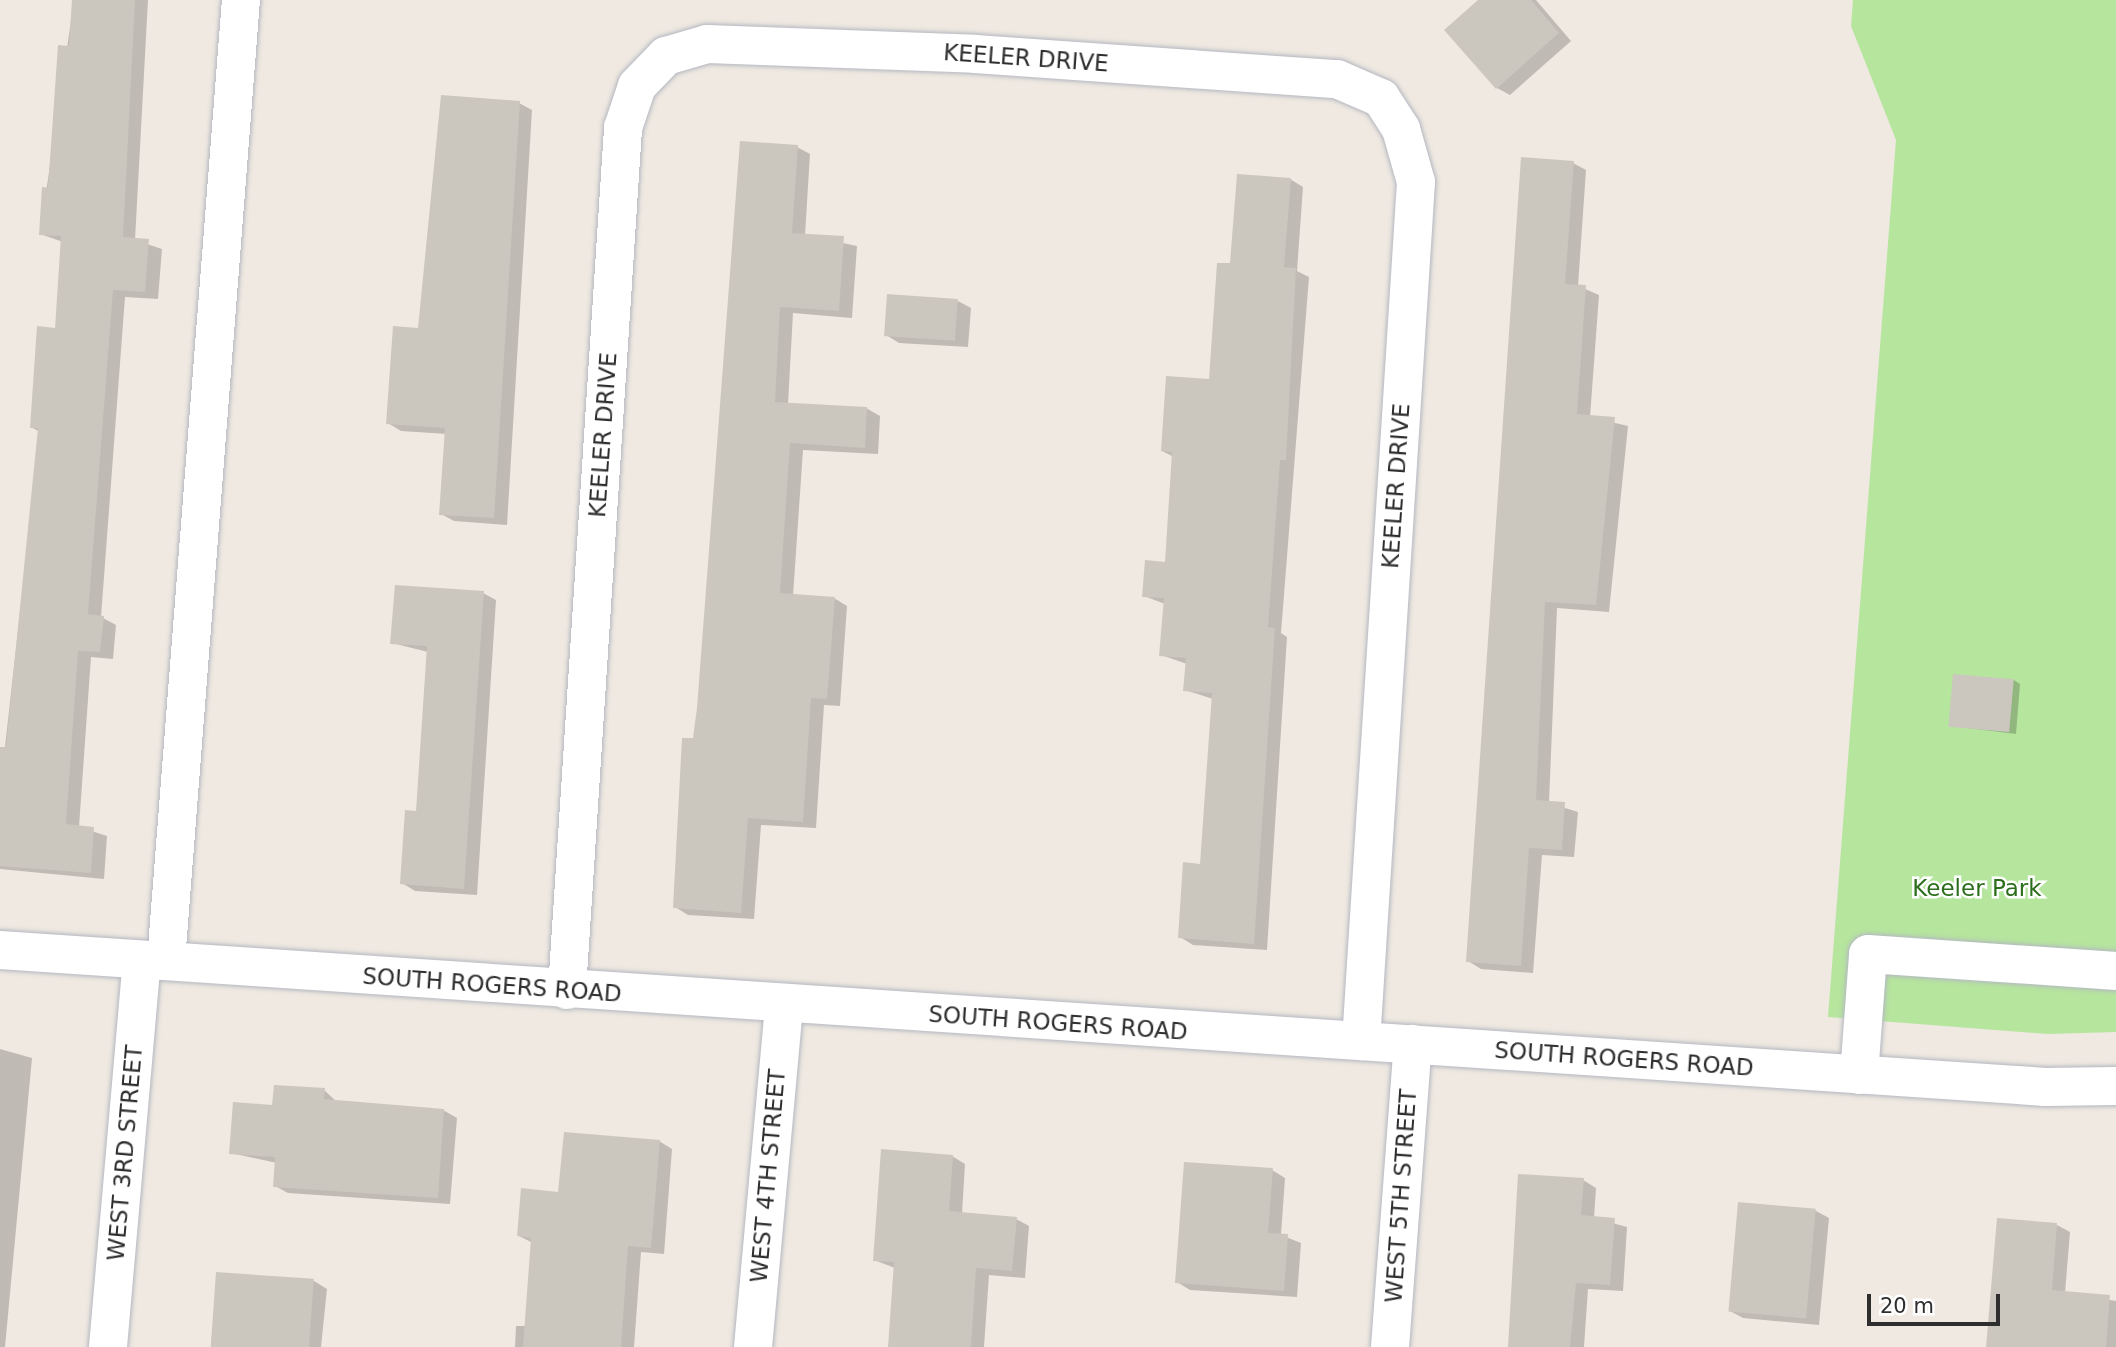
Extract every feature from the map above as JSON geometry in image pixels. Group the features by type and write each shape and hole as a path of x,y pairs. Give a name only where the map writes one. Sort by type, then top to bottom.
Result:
{"street":[{"name":"WEST 3RD STREET","path":"108,1347 154,960 241,0"},
{"name":"KEELER DRIVE","path":"567,990 623,128 637,86 666,57 707,44 975,54 1337,79 1381,98 1401,129 1416,181 1361,1041"},
{"name":"SOUTH ROGERS ROAD","path":"0,950 784,1006 1413,1044 1859,1075 2116,1086"},
{"path":"1859,1075 1868,954 2116,971"},
{"name":"WEST 4TH STREET","path":"753,1347 784,1006"},
{"name":"WEST 5TH STREET","path":"1390,1347 1413,1044"}],"green space":[{"name":"Keeler Park","path":"1853,0 2116,0 2116,1032 2048,1034 1828,1017 1896,140 1851,26"}],"building":[{"path":"72,0 135,0 123,237 149,239 145,292 113,290 88,614 104,616 100,652 78,651 66,824 94,827 91,873 0,866 0,747 6,747 38,428 30,428 37,326 55,328 61,236 39,235 42,187 48,188 58,45 69,46"},
{"path":"1478,0 1531,0 1559,33 1496,89 1444,30"},
{"path":"441,95 520,101 494,518 439,515 445,428 386,424 393,326 418,328"},
{"path":"740,141 798,145 792,233 844,236 839,311 780,307 775,402 867,407 865,448 790,443 780,593 835,597 827,699 811,698 803,822 748,818 741,913 673,908 682,738 693,738 697,708"},
{"path":"1521,157 1574,161 1565,284 1586,285 1577,414 1615,417 1596,605 1545,602 1536,800 1565,802 1562,850 1529,848 1521,966 1466,962"},
{"path":"1237,174 1291,178 1284,267 1296,268 1286,460 1280,460 1268,627 1275,628 1254,944 1178,938 1183,862 1200,864 1212,693 1183,691 1186,658 1159,656 1164,598 1142,597 1145,560 1165,562 1172,452 1161,451 1166,376 1209,379 1217,263 1230,263"},
{"path":"887,294 958,299 955,341 884,336"},
{"path":"395,585 484,591 464,889 400,884 405,810 416,811 427,646 390,644"},
{"path":"1953,674 2014,679 2009,732 1948,727"},
{"path":"274,1085 325,1088 324,1099 444,1109 438,1198 273,1187 275,1157 229,1154 233,1102 272,1105"},
{"path":"564,1132 660,1140 651,1248 628,1246 621,1347 523,1347 531,1238 517,1236 521,1188 558,1192"},
{"path":"881,1149 953,1155 949,1211 1017,1217 1012,1271 976,1268 971,1347 888,1347 894,1262 873,1261"},
{"path":"1184,1162 1273,1168 1268,1233 1288,1234 1284,1291 1175,1283"},
{"path":"1518,1174 1584,1178 1581,1215 1615,1218 1610,1285 1576,1283 1570,1347 1508,1347"},
{"path":"1738,1202 1816,1209 1806,1318 1728,1312"},
{"path":"1997,1218 2057,1223 2052,1290 2110,1295 2106,1347 1986,1347"},
{"path":"216,1272 314,1279 309,1347 211,1347"}]}
